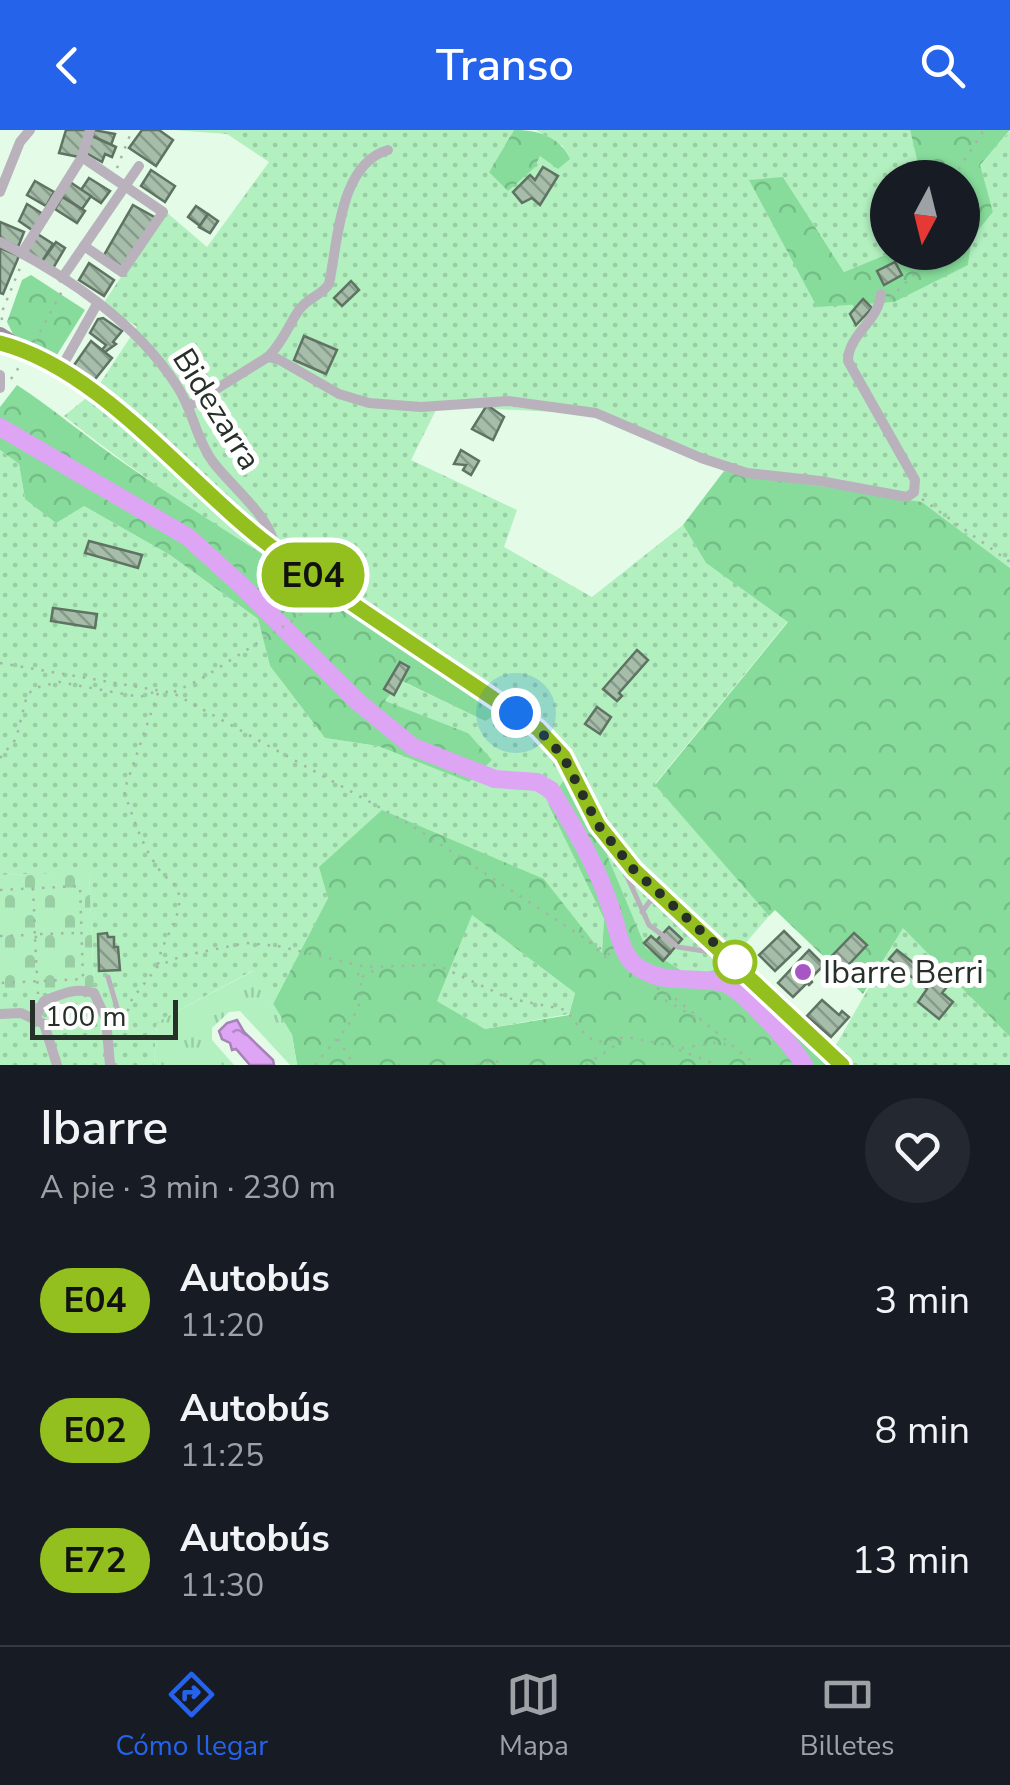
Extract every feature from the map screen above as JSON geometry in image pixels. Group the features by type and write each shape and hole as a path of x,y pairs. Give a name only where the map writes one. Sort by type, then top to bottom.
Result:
{"street":[{"path":"0,192 20,142 30,130"},
{"path":"22,253 82,157 90,130"},
{"path":"189,406 268,356 279,346 302,305 323,293 329,284 342,212 360,170 370,158 388,150"},
{"path":"82,157 163,212 122,272 84,246"},
{"path":"64,280 138,166"},
{"name":"Bidezarra","path":"0,242 64,280 141,338 189,406 200,440 213,462 266,524 274,538 274,548"},
{"path":"268,356 339,394 369,403 421,407 508,401 596,413 701,458 748,473 907,496 914,492 915,480 848,360 852,344 880,309 881,294"},
{"path":"60,370 97,304"},
{"path":"0,334 99,397 274,548 538,729 563,756 598,825 614,846 666,901 842,1065"},
{"path":"0,343 30,350"},
{"path":"0,375 0,388"},
{"path":"36,1018 40,1005 70,991 94,993 106,1019 110,1065"},
{"path":"0,1014 10,1012 44,1024 58,1065"}],"lane":[{"path":"614,846 648,925 678,947 729,957"},
{"path":"642,912 650,901 666,901"},
{"path":"694,952 710,940"},
{"path":"106,1019 114,1018 118,1011 108,977"}],"path":[{"path":"113,178 132,130"},
{"path":"965,160 984,130"},
{"path":"2,311 22,264 22,253"},
{"path":"880,309 919,270"},
{"path":"30,350 64,280"},
{"path":"914,492 1010,562"},
{"path":"173,693 306,611 323,582"},
{"path":"0,663 173,693 406,822 616,958"},
{"path":"0,758 16,739 27,695 34,688 58,682 140,697 159,690"},
{"path":"158,966 159,952 178,911 179,894 175,883 163,875 154,861 124,791 159,690"},
{"path":"0,890 80,886 83,979 0,982"},
{"path":"33,888 40,1005"},
{"path":"0,936 79,933"},
{"path":"581,934 611,962"},
{"path":"124,1021 132,999 158,966 182,956 246,943 383,968 438,965 508,998 566,1010 586,1036 598,1042 627,1038 673,1047 716,1065"},
{"path":"315,1065 358,1011 362,993 355,964"},
{"path":"361,978 383,968"},
{"path":"657,988 756,1065"},
{"path":"656,995 702,1021"},
{"path":"338,1038 354,1065"},
{"path":"586,1065 627,1038"},
{"path":"673,1047 730,1045"},
{"path":"476,1065 495,1060"},
{"path":"488,1065 495,1060"},
{"path":"495,1060 502,1065"},
{"path":"398,1065 404,1065"}],"green space":[{"path":"174,130 514,130 489,172 564,147 536,130 910,130 917,160 870,160 870,261 844,272 783,177 817,307 950,270 980,270 980,228 993,212 980,164 1010,131 1010,568 922,502 724,471 593,414 438,406 411,460 517,510 504,547 592,597 683,525 706,563 788,621 655,784 769,916 725,967 690,976 646,948 571,770 548,804 604,919 602,955 544,879 328,898 273,1004 252,971 157,1022 154,1065 0,1065 0,990 94,986 89,873 0,875 0,450 19,464 25,499 84,506 170,555 258,619 270,666 325,738 378,746 469,781 468,733 385,702 401,681 485,721 492,694 219,528 64,416 95,391 137,327 103,304 165,211 207,247 269,162 227,134"},
{"path":"514,130 547,136 570,159 558,169 540,156 534,168 508,191 489,172"},
{"path":"910,130 1010,130 980,165 980,160 917,160"},
{"path":"980,165 993,212 980,228"},
{"path":"783,177 844,272 870,261 870,270 958,270 894,302 817,307 749,180"},
{"path":"31,275 85,310 55,358 13,334 7,322 22,280"},
{"path":"17,385 218,526 492,694 495,715 485,721 402,681 385,701 468,733 492,760 469,782 378,746 325,738 270,666 258,619 170,555 84,506 56,523 25,499 19,464 0,450 0,407"},
{"path":"724,471 922,502 1010,568 1010,1037 903,928 863,994 775,910 769,916 655,785 788,622 706,563 683,525"},
{"path":"571,769 646,948 690,976 725,967 855,1065 297,1065 292,1035 273,1004 328,898 319,867 382,810 544,879 602,953 604,919 548,804","holes":["472,915 575,993 569,1015 485,1029 437,1001"]},
{"path":"89,872 94,987 0,990 0,875"},
{"path":"471,914 575,993 569,1014 485,1029 437,1001"},
{"path":"903,927 1010,1037 1010,1065 855,1065 835,1047"},
{"path":"253,971 292,1035 297,1065 290,1065 240,1011 229,1012 212,1028 212,1040 234,1065 154,1065 157,1022"}],"water":[{"path":"237,1020 274,1065 250,1065 222,1039 219,1031"}],"building":[{"path":"66,130 87,130 79,157 59,153"},
{"path":"94,130 115,134 111,145 92,136"},
{"path":"142,130 159,130 173,140 156,166 129,148"},
{"path":"92,136 116,147 112,157 105,154 102,162 86,153"},
{"path":"543,167 558,176 540,205 532,198 522,203 513,192 530,175 535,180"},
{"path":"151,170 175,186 165,202 141,186"},
{"path":"89,178 110,191 101,203 81,190"},
{"path":"35,181 54,192 46,206 27,195"},
{"path":"70,182 91,196 82,209 62,196"},
{"path":"62,197 85,211 77,223 55,209"},
{"path":"27,204 43,214 32,230 19,221"},
{"path":"133,205 156,218 123,268 104,255"},
{"path":"196,206 208,214 200,226 188,217"},
{"path":"208,214 218,221 210,233 199,227"},
{"path":"0,222 24,232 18,247 0,239"},
{"path":"36,233 53,244 41,263 24,252"},
{"path":"56,242 65,248 52,270 41,263"},
{"path":"0,248 19,256 3,294 0,293"},
{"path":"89,263 114,280 104,296 79,280"},
{"path":"899,270 902,275 884,285 877,271"},
{"path":"351,281 359,290 342,306 334,298"},
{"path":"863,299 872,308 856,325 850,314"},
{"path":"103,318 122,331 113,342 116,344 105,352 102,350 106,345 90,333 98,319"},
{"path":"304,336 337,350 326,374 294,360"},
{"path":"91,341 112,358 92,383 72,368"},
{"path":"487,405 504,417 493,440 472,429"},
{"path":"461,450 479,461 471,475 463,470 466,465 454,464"},
{"path":"89,541 142,555 138,568 85,553"},
{"path":"53,608 97,614 95,628 51,621"},
{"path":"637,650 648,660 619,693 622,696 617,701 603,689"},
{"path":"400,662 409,667 394,695 384,689"},
{"path":"597,707 611,717 600,734 585,724"},
{"path":"669,927 682,939 670,953 656,941"},
{"path":"784,931 800,947 775,971 759,955"},
{"path":"854,933 867,945 838,976 825,963"},
{"path":"98,934 114,937 114,947 118,947 120,970 99,971"},
{"path":"651,936 670,953 663,961 644,943"},
{"name":"Ibarre Berri","path":"809,950 824,965 810,979 812,982 793,997 778,983"},
{"path":"897,950 935,980 939,975 950,983 942,993 953,1002 939,1019 918,1002 927,989 889,959"},
{"path":"822,1000 839,1015 842,1011 849,1017 831,1037 807,1016"}],"waterway":[{"path":"0,427 188,537 357,701 413,747 495,779 537,782 551,790 596,870 630,960 655,976 712,981 732,987 767,1019 804,1065"}],"bus line":[{"name":"E04","path":"0,343 29,352 80,383 274,548 552,741 598,825 634,870 758,982 842,1065"}],"place":[{"name":"Ibarre Berri","path":"803,972"}],"route":[{"path":"516,713 552,741 598,825 634,870 735,962"}]}
